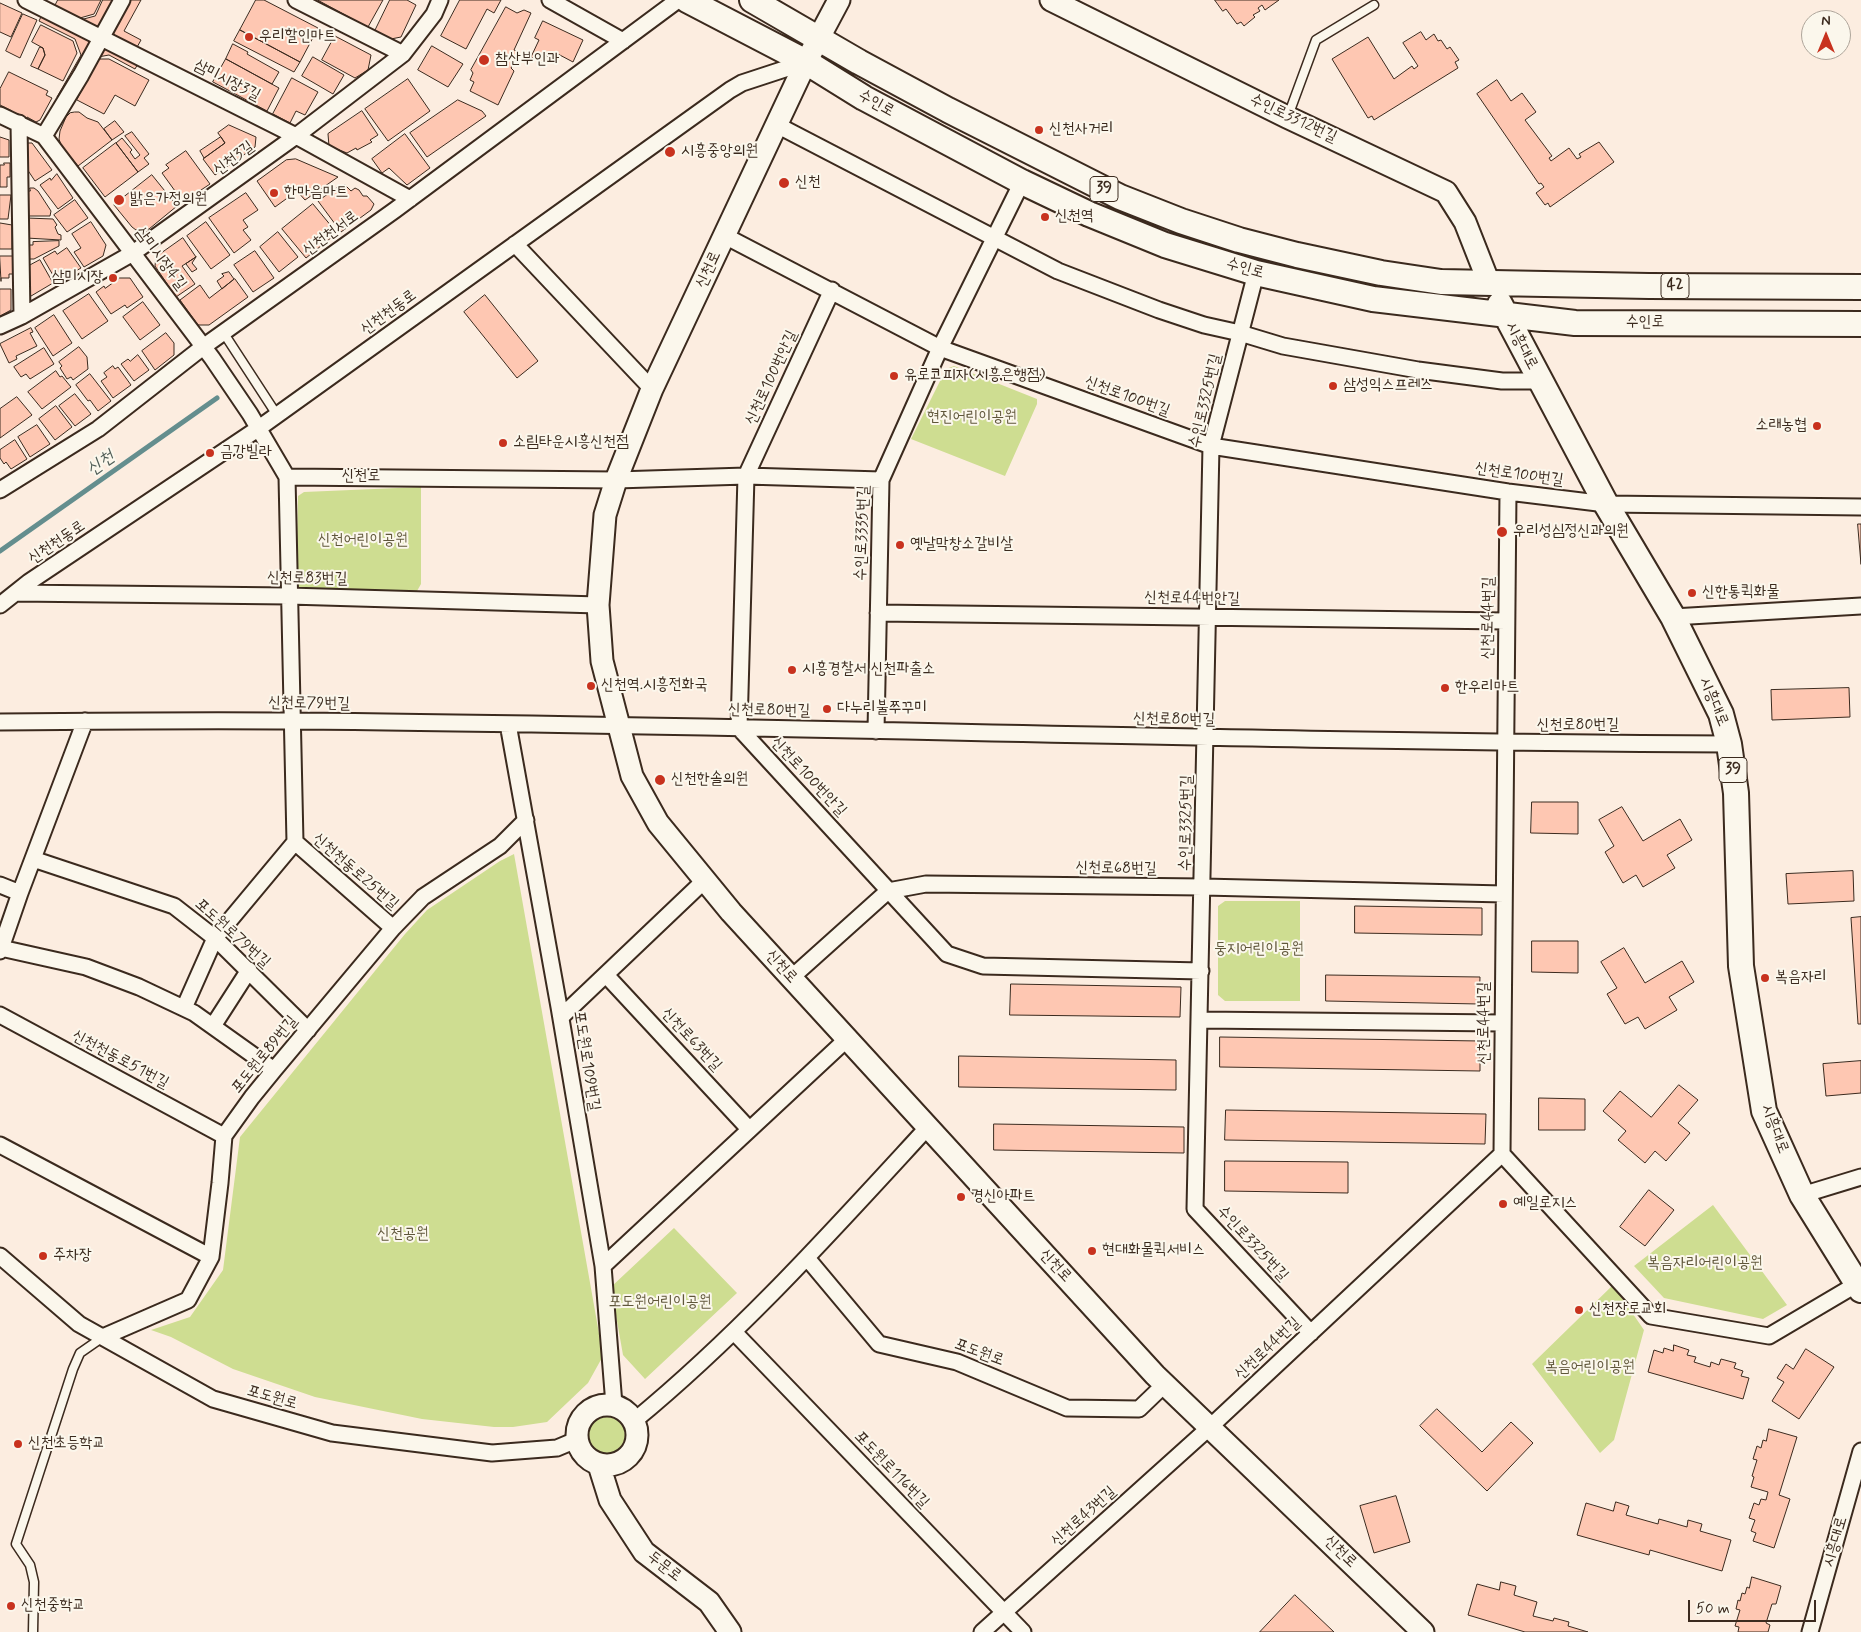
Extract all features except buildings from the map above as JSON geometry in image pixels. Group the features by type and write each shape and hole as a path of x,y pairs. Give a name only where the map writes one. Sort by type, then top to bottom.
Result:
{"main road":[{"name":"수인로","path":"687,0 806,62 864,98 1022,182 1089,214 1165,245 1256,273 1316,288 1373,299 1575,323 1861,324"},
{"name":"수인로","path":"752,0 859,62 948,110 1120,197 1181,221 1240,240 1297,255 1381,273 1441,282 1648,286 1861,287"},
{"name":"시흥대로","path":"1489,283 1606,504 1673,617 1721,714 1729,744 1736,793 1741,966 1764,1111 1793,1178 1859,1287"}],"street":[{"name":"삼미시장3길","path":"26,0 296,136 410,199"},
{"path":"44,136 66,101 122,0"},
{"path":"296,0 403,54"},
{"name":"신천3길","path":"0,326 22,316 134,253 296,136 403,54 434,14 440,0"},
{"path":"550,0 623,41"},
{"name":"신천천서로","path":"0,490 98,428 208,353 223,332 410,199 678,0"},
{"name":"신천로","path":"839,0 806,62 652,389 616,480 605,515 598,605 602,661 632,776 658,823 705,880 928,1128 1165,1384 1423,1632"},
{"name":"수인로3312번길","path":"1050,0 1287,118 1446,192 1465,222 1489,283"},
{"name":"신천천동로","path":"0,605 259,428 730,90 742,83 806,62"},
{"name":"삼미시장4길","path":"0,115 44,136 134,253 208,353 250,414"},
{"path":"19,123 22,316"},
{"path":"777,125 1058,271 1159,310 1204,325 1240,333 1283,346 1418,370 1502,381 1540,382"},
{"name":"수인로3335번길","path":"876,731 881,480 940,348 1022,182"},
{"name":"신천로100번길","path":"725,236 832,290 940,348 1211,446 1508,492 1606,504 1861,507"},
{"path":"516,244 652,389"},
{"name":"수인로3325번길","path":"1256,273 1211,446 1195,1209 1311,1333"},
{"name":"신천로100번안길","path":"832,290 746,476 739,728 947,954 983,966 1201,971"},
{"name":"신천천동로25번길","path":"250,414 287,477 295,842 393,928"},
{"path":"616,480 746,476 881,480"},
{"name":"신천로","path":"287,477 616,480"},
{"name":"신천로44번길","path":"1210,1427 1502,1154 1508,492"},
{"name":"신천로83번길","path":"15,593 289,596 598,605"},
{"path":"1673,617 1861,606"},
{"name":"신천로44번안길","path":"878,613 1506,621"},
{"name":"신천로79번길","path":"0,722 292,721 618,726"},
{"path":"85,722 20,893 1,950 86,967 139,987 194,1013 274,1070"},
{"name":"포도원로109번길","path":"508,724 603,1266 614,1405"},
{"name":"신천로80번길","path":"618,726 1505,743 1729,744"},
{"name":"포도원로89번길","path":"224,1136 274,1070 393,928 423,896 500,846 526,820"},
{"path":"184,1008 215,938 295,842"},
{"name":"포도원로79번길","path":"33,859 174,906 215,938 308,1030"},
{"path":"561,1018 705,880"},
{"name":"신천로68번길","path":"888,891 926,884 1203,887 1504,894"},
{"path":"0,885 20,893"},
{"path":"792,978 888,891"},
{"path":"212,1026 249,970"},
{"name":"신천로63번길","path":"606,975 750,1129"},
{"name":"신천천동로51번길","path":"0,1015 224,1136"},
{"path":"1200,1020 1503,1023"},
{"path":"603,1266 847,1039"},
{"path":"634,1421 674,1389 734,1332 807,1258 928,1128"},
{"path":"103,1337 188,1300 211,1257 224,1136"},
{"path":"0,1145 211,1257"},
{"name":"시흥대로","path":"1502,1154 1651,1316 1769,1336 1859,1287"},
{"path":"1802,1194 1861,1177"},
{"name":"포도원로","path":"0,1256 79,1324 213,1398 332,1433 492,1454 557,1448 576,1440"},
{"name":"포도원로","path":"807,1258 879,1344 957,1362 1067,1408 1139,1409 1165,1384"},
{"name":"포도원로116번길","path":"734,1332 1023,1632"},
{"path":"605,1404 622,1408 634,1421 637,1429 637,1438 631,1454 617,1464 608,1465 591,1461 584,1456 576,1440 576,1432 582,1416 597,1406 605,1404"},
{"name":"신천로43번길","path":"982,1632 1210,1427"},
{"name":"시흥대로","path":"1810,1632 1861,1451"},
{"name":"두문로","path":"600,1464 610,1500 644,1552 709,1602 730,1632"}],"lane":[{"path":"1287,118 1316,40 1374,5"},
{"path":"223,332 277,415"},
{"path":"33,1632 34,1582 30,1565 16,1544 73,1369 80,1354 103,1337"}],"green space":[{"name":"현진어린이공원","path":"954,366 1037,399 1037,404 1005,476 911,439 946,369"},
{"name":"신천어린이공원","path":"421,487 421,584 417,591 302,592 296,585 298,496 304,492"},
{"name":"신천공원","path":"514,854 603,1356 588,1383 547,1422 513,1427 494,1427 422,1419 315,1397 233,1369 171,1337 151,1330 190,1317 223,1270 240,1137 405,934 427,910 500,861"},
{"name":"둥지어린이공원","path":"1225,901 1300,901 1300,1001 1225,1001 1218,995 1218,906"},
{"name":"복음자리어린이공원","path":"1713,1205 1787,1305 1763,1319 1664,1298 1634,1266"},
{"name":"포도원어린이공원","path":"674,1228 737,1293 645,1379 623,1355 611,1287"},
{"name":"복음어린이공원","path":"1613,1285 1644,1330 1614,1440 1600,1453 1532,1364"},
{"path":"607,1417 620,1422 625,1435 620,1448 607,1453 594,1448 589,1435 594,1422"}],"waterway":[{"name":"신천","path":"0,551 217,398"}],"place":[{"name":"우리할인마트","path":"249,37"},
{"name":"참산부인과","path":"484,60"},
{"name":"신천사거리","path":"1039,130"},
{"name":"시흥중앙의원","path":"670,152"},
{"name":"신천","path":"784,183"},
{"name":"한마음마트","path":"274,193"},
{"name":"밝은가정의원","path":"119,200"},
{"name":"신천역","path":"1045,217"},
{"name":"삼미시장","path":"113,278"},
{"name":"유로코피자(시흥은행점)","path":"894,376"},
{"name":"삼성익스프레스","path":"1333,386"},
{"name":"소래농협","path":"1817,426"},
{"name":"소림타운시흥신천점","path":"503,443"},
{"name":"금강빌라","path":"210,453"},
{"name":"우리성심정신과의원","path":"1502,532"},
{"name":"옛날막창소갈비살","path":"900,545"},
{"name":"신한통퀵화물","path":"1692,593"},
{"name":"시흥경찰서 신천파출소","path":"792,670"},
{"name":"신천역.시흥전화국","path":"591,686"},
{"name":"한우리마트","path":"1445,688"},
{"name":"다누리불쭈꾸미","path":"827,709"},
{"name":"신천한솔의원","path":"660,780"},
{"name":"복음자리","path":"1765,978"},
{"name":"경신아파트","path":"961,1197"},
{"name":"예일로지스","path":"1503,1204"},
{"name":"현대화물퀵서비스","path":"1092,1251"},
{"name":"주차장","path":"43,1256"},
{"name":"신천장로교회","path":"1579,1310"},
{"name":"신천초등학교","path":"18,1444"},
{"name":"신천중학교","path":"11,1606"}]}
